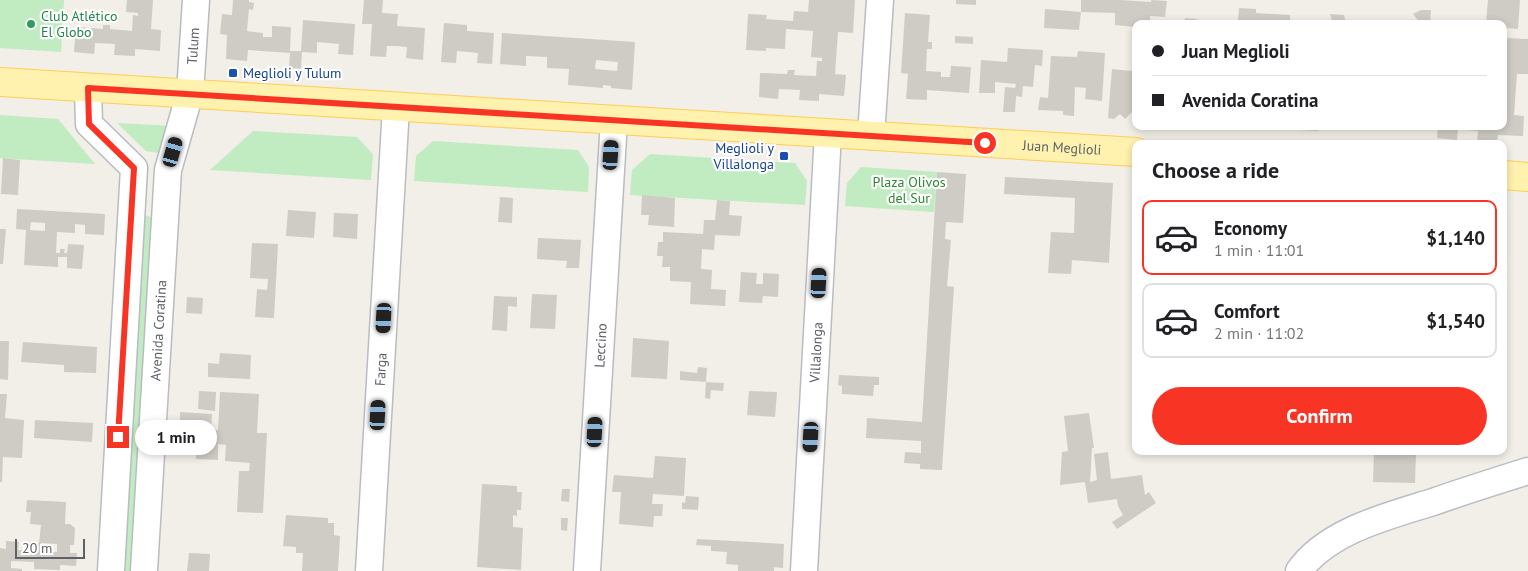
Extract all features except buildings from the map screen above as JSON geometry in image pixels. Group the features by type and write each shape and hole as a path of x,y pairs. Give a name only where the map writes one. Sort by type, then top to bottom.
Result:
{"main road":[{"name":"Juan Meglioli","path":"0,82 1132,152"},
{"path":"1507,175 1528,177"}],"street":[{"name":"Tulum","path":"190,94 196,0"},
{"path":"871,136 880,0"},
{"path":"88,88 89,124 134,168 168,170"},
{"name":"Avenida Coratina","path":"144,571 168,170 190,94"},
{"name":"Farga","path":"368,571 396,107"},
{"name":"Leccino","path":"587,571 614,120"},
{"name":"Villalonga","path":"804,571 828,133"},
{"path":"111,571 134,168"},
{"path":"1299,571 1304,563 1327,543 1375,520 1528,471"}],"green space":[{"name":"Club Atlético El Globo","path":"0,0 64,0 61,52 0,48"},
{"path":"0,115 58,119 95,164 0,158"},
{"path":"117,123 174,126 159,153 146,151"},
{"path":"253,131 357,137 373,154 371,180 210,170"},
{"path":"433,141 578,150 589,167 588,192 414,181 416,156"},
{"path":"650,154 795,163 807,181 805,205 630,195 632,170"},
{"name":"Plaza Olivos del Sur","path":"861,167 937,172 934,212 845,206 847,183"},
{"path":"143,216 153,218 133,571 121,571"}],"place":[{"name":"Club Atlético El Globo","path":"31,24"},
{"name":"Meglioli y Tulum","path":"233,73"},
{"name":"Meglioli y Villalonga","path":"784,156"}],"route":[{"path":"118,437 134,168 89,124 88,88 985,143"}]}
